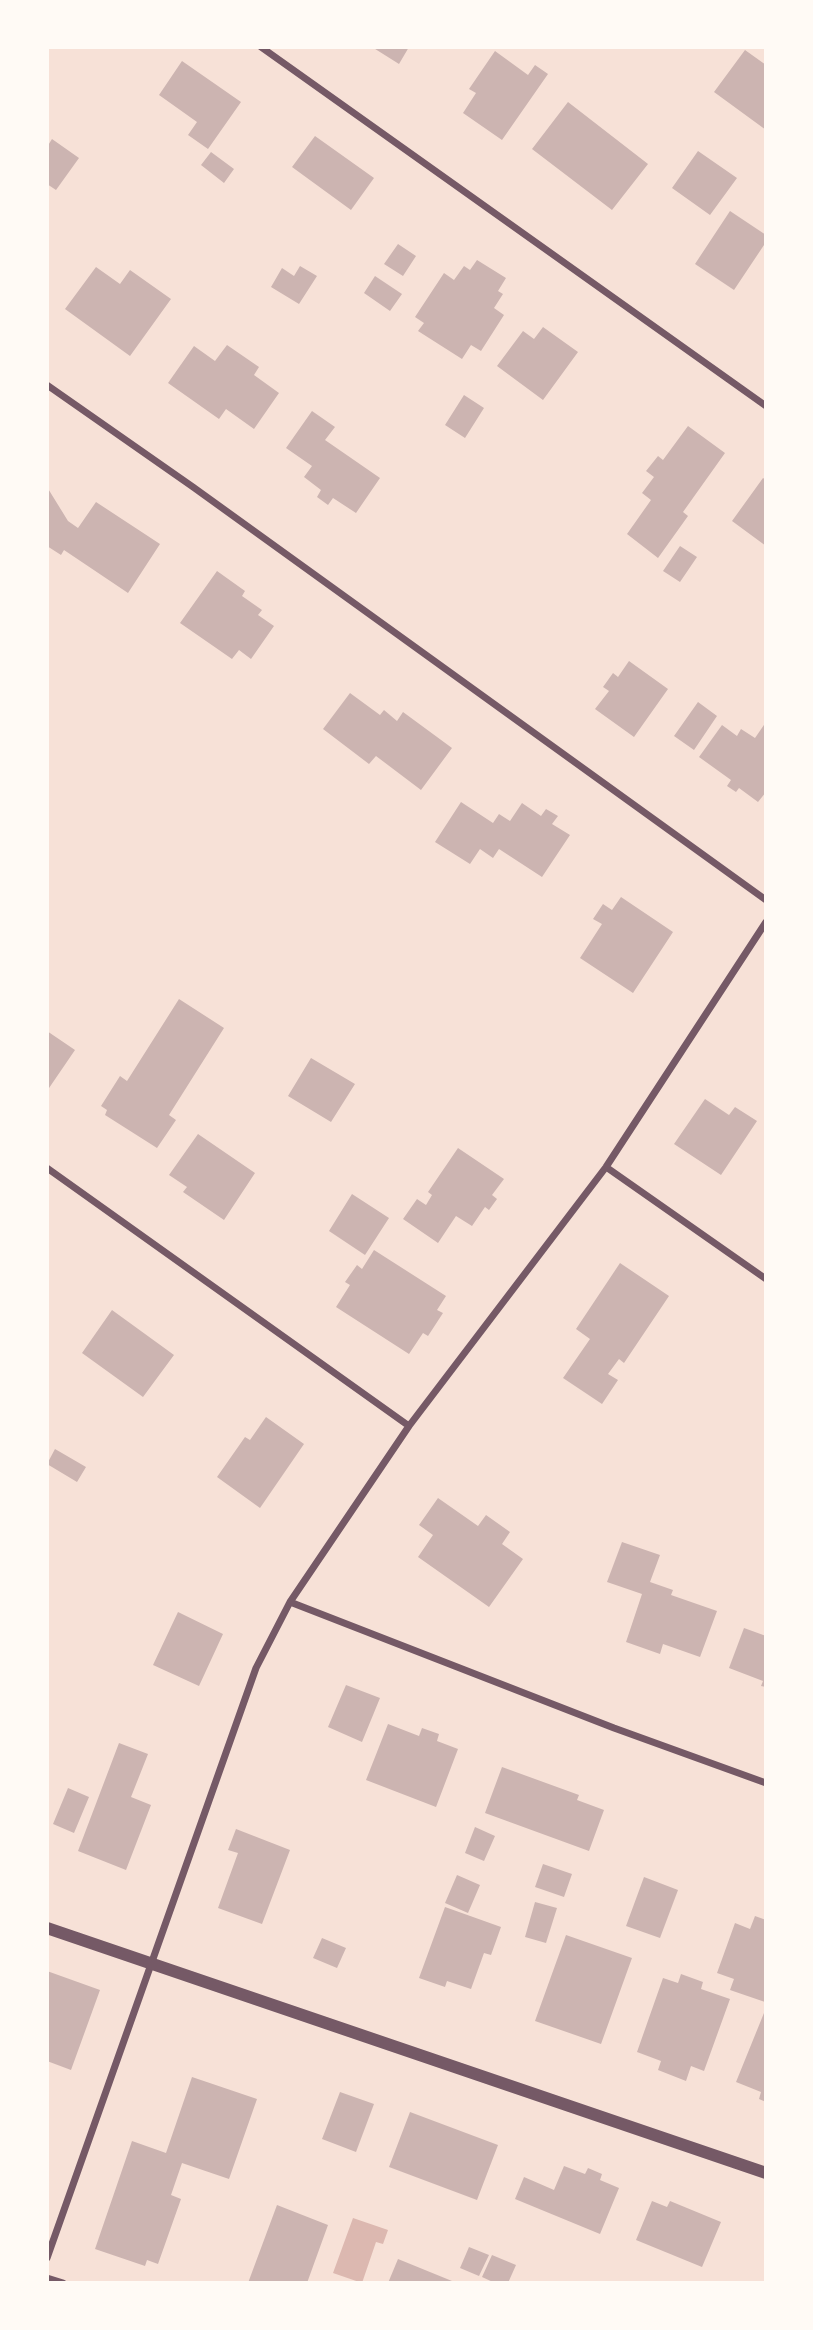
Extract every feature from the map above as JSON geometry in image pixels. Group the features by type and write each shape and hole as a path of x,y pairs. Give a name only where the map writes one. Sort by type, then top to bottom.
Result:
{"street":[{"path":"261,47 766,407"},
{"path":"47,385 766,900"},
{"path":"47,2258 256,1668 290,1602 409,1426 606,1167 766,922"},
{"path":"606,1167 766,1279"},
{"path":"47,1168 409,1426"},
{"path":"290,1602 614,1728 766,1783"},
{"path":"47,1928 766,2173"},
{"path":"47,2278 63,2283"}],"shaded area":[{"path":"353,2218 388,2230 383,2244 376,2242 362,2283 333,2273"}],"building":[{"path":"372,47 409,47 399,64"},
{"path":"745,50 766,65 766,130 714,92"},
{"path":"495,51 528,75 535,65 548,74 502,140 463,113 476,93 469,89"},
{"path":"182,61 241,102 208,149 188,135 197,122 159,95"},
{"path":"568,102 648,164 612,210 532,149"},
{"path":"315,136 374,178 351,210 292,167"},
{"path":"52,139 79,158 56,190 47,184 47,147"},
{"path":"698,151 737,178 710,215 672,188"},
{"path":"211,152 234,169 224,183 201,165"},
{"path":"730,211 766,235 766,242 734,290 695,264"},
{"path":"398,244 416,256 403,276 384,264"},
{"path":"477,260 506,278 498,291 503,294 494,308 504,315 481,351 471,345 462,359 418,331 424,323 415,317 444,273 454,280 464,266 470,270"},
{"path":"300,266 317,276 299,304 271,287 282,268 294,276"},
{"path":"96,267 120,284 130,270 171,299 130,356 65,309"},
{"path":"375,276 402,294 390,311 364,293"},
{"path":"543,327 578,352 543,400 497,366 523,331 534,339"},
{"path":"227,345 259,367 254,375 279,393 254,429 226,409 219,419 168,383 194,346 215,361"},
{"path":"464,395 484,408 465,438 445,425"},
{"path":"312,411 335,427 325,440 380,478 356,513 333,498 328,505 317,497 321,490 304,477 312,466 286,448"},
{"path":"688,426 725,453 683,512 688,516 658,558 627,534 651,500 642,493 654,477 646,471 658,456 663,460"},
{"path":"763,478 766,480 766,546 732,521"},
{"path":"47,487 68,521 78,528 96,502 160,544 128,593 64,550 61,555 47,546"},
{"path":"680,546 697,557 680,582 663,571"},
{"path":"217,571 245,591 242,596 262,610 258,615 274,626 251,659 239,650 232,659 180,623"},
{"path":"629,661 668,689 634,737 595,709 609,691 603,687 613,673 618,677"},
{"path":"350,693 380,715 384,710 397,721 403,712 452,748 421,790 376,756 369,764 323,729"},
{"path":"698,702 717,716 694,750 674,736"},
{"path":"766,722 766,792 758,802 739,788 736,792 727,786 731,780 699,757 722,725 737,736 741,729 755,738"},
{"path":"461,802 493,823 499,814 510,821 522,803 541,816 546,809 558,816 552,824 570,835 542,877 499,849 493,858 480,849 470,864 435,842"},
{"path":"621,897 673,932 633,993 580,958 602,924 593,919 603,904 612,910"},
{"path":"179,999 224,1028 169,1115 176,1120 157,1148 105,1115 107,1110 101,1106 120,1076 127,1081"},
{"path":"47,1031 75,1050 47,1091"},
{"path":"311,1058 355,1084 331,1122 288,1096"},
{"path":"705,1099 729,1115 735,1107 757,1121 721,1175 674,1144"},
{"path":"198,1134 255,1173 224,1220 183,1192 187,1187 169,1175"},
{"path":"458,1148 504,1179 492,1195 497,1199 489,1210 485,1207 472,1226 456,1216 438,1243 403,1219 417,1199 426,1205 432,1195 428,1192"},
{"path":"352,1194 389,1218 365,1255 329,1231"},
{"path":"374,1250 446,1296 437,1310 443,1313 428,1336 423,1333 409,1354 336,1307 350,1285 345,1282 357,1265 362,1269"},
{"path":"620,1263 669,1296 624,1363 619,1359 608,1374 618,1380 602,1404 563,1378 590,1339 576,1329"},
{"path":"112,1310 174,1355 143,1397 82,1353"},
{"path":"266,1417 304,1444 260,1508 217,1477 245,1437 250,1440"},
{"path":"55,1449 86,1467 77,1482 47,1464"},
{"path":"438,1498 478,1526 486,1515 510,1532 502,1544 523,1559 489,1607 418,1557 433,1535 419,1525"},
{"path":"622,1542 660,1555 650,1582 673,1590 671,1595 717,1611 700,1657 663,1644 660,1654 626,1642 642,1594 607,1582"},
{"path":"178,1612 223,1634 199,1686 153,1665"},
{"path":"744,1628 766,1636 766,1687 761,1686 763,1681 729,1668"},
{"path":"346,1685 380,1698 362,1742 328,1727"},
{"path":"388,1724 419,1736 422,1728 439,1734 437,1741 458,1749 436,1807 366,1780"},
{"path":"119,1743 148,1754 131,1797 151,1805 126,1870 78,1851"},
{"path":"502,1767 579,1795 577,1800 604,1810 589,1851 485,1813"},
{"path":"68,1788 89,1797 74,1833 53,1824"},
{"path":"475,1827 495,1836 484,1861 465,1853"},
{"path":"236,1829 290,1850 262,1924 218,1908 238,1853 228,1850"},
{"path":"543,1864 572,1874 564,1897 535,1887"},
{"path":"457,1875 480,1885 468,1913 445,1903"},
{"path":"644,1877 678,1890 660,1938 626,1926"},
{"path":"535,1902 557,1908 546,1943 525,1937"},
{"path":"445,1907 501,1927 491,1955 484,1953 471,1989 447,1981 445,1987 419,1978"},
{"path":"755,1916 766,1920 765,2002 730,1990 734,1979 717,1973 735,1923 750,1929"},
{"path":"566,1935 632,1958 601,2044 535,2021"},
{"path":"322,1938 346,1948 337,1968 313,1958"},
{"path":"47,1971 100,1990 71,2070 47,2061"},
{"path":"681,1974 703,1982 701,1989 730,1999 704,2071 691,2066 686,2081 658,2070 661,2061 637,2052 663,1978 678,1983"},
{"path":"766,2008 766,2102 759,2099 761,2092 736,2082"},
{"path":"192,2077 257,2099 229,2179 182,2163 171,2195 181,2199 158,2264 147,2260 145,2266 95,2249 132,2141 166,2153"},
{"path":"340,2092 374,2104 356,2152 322,2139"},
{"path":"410,2112 498,2145 477,2200 389,2167"},
{"path":"564,2166 585,2174 588,2168 602,2174 600,2180 619,2188 600,2234 515,2199 524,2177 554,2190"},
{"path":"652,2201 667,2207 670,2201 721,2222 702,2267 636,2240"},
{"path":"277,2205 328,2225 307,2283 248,2283"},
{"path":"469,2247 489,2255 479,2276 460,2268"},
{"path":"492,2255 516,2265 508,2283 495,2283 482,2277"},
{"path":"398,2259 452,2281 388,2283"}]}
